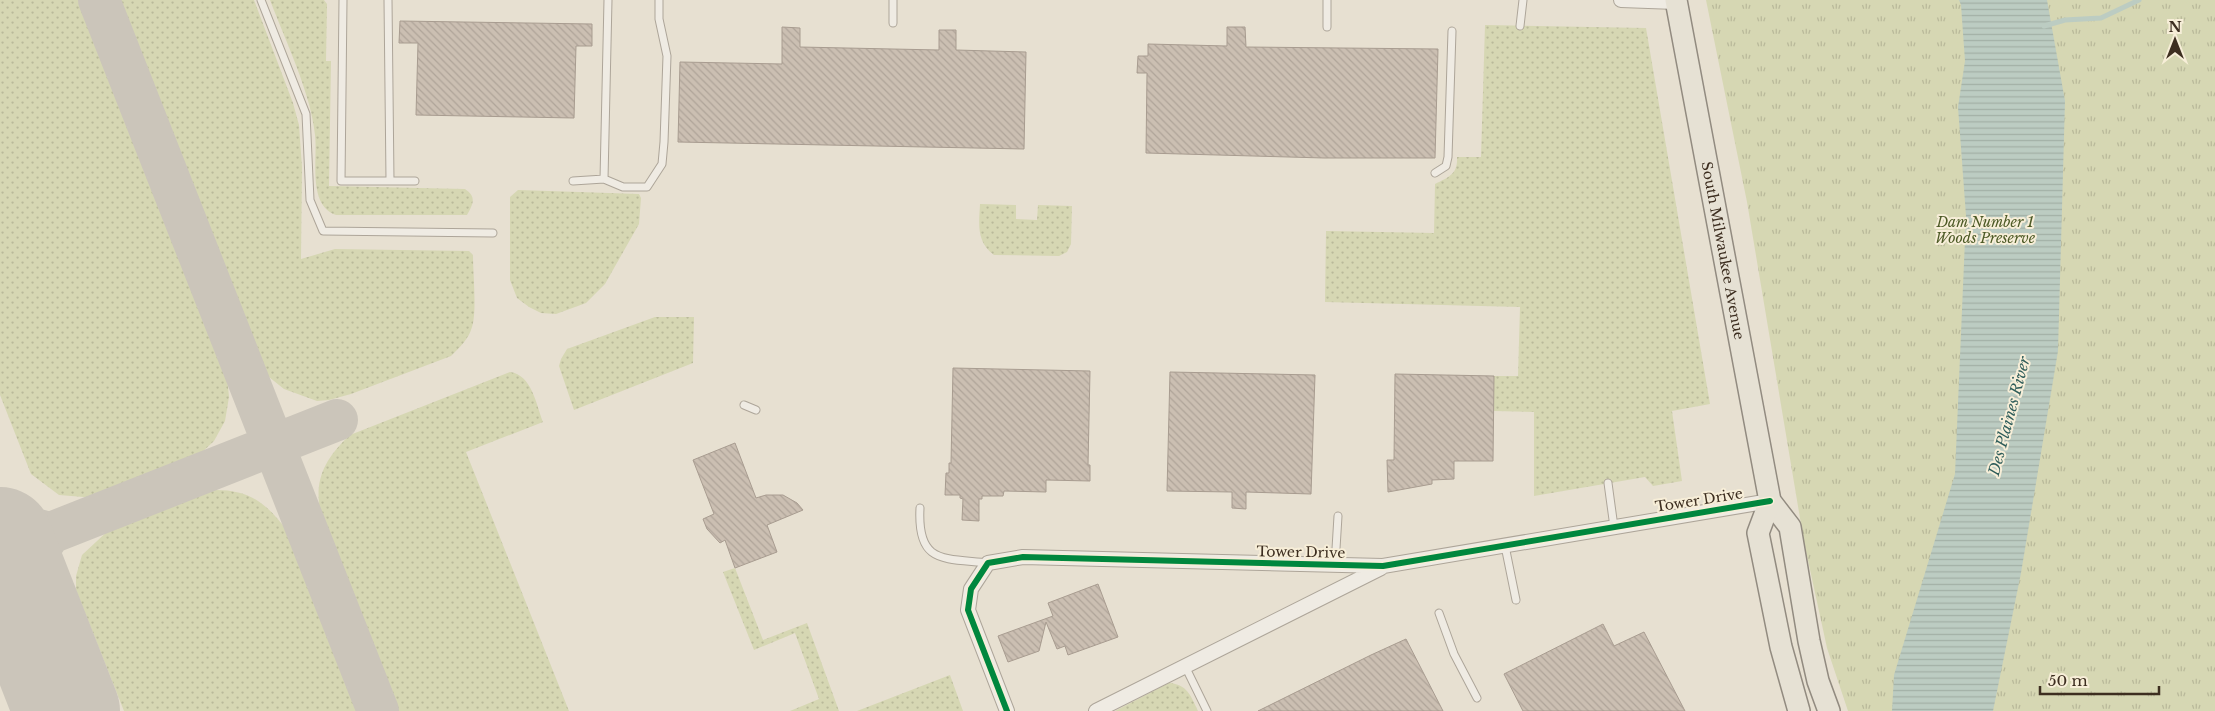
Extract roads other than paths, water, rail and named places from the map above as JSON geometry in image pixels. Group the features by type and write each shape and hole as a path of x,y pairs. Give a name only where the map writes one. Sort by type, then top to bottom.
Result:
{"main road":[{"name":"South Milwaukee Avenue","path":"1676,1 1770,501 1790,527 1818,681 1829,711"},
{"path":"1770,501 1758,533 1781,647 1799,711"}],"street":[{"path":"1621,0 1676,1"},
{"name":"Tower Drive","path":"988,563 1023,557 1384,566 1770,501"},
{"path":"988,563 971,589 968,610 1007,711"},
{"name":"Tower Drive","path":"1096,711 1384,566"}],"lane":[{"path":"261,0 306,114 310,200 323,231 493,233"},
{"path":"343,0 341,180 415,181"},
{"path":"388,0 390,180"},
{"path":"604,180 608,0"},
{"path":"574,180 604,180 623,187 647,187 662,164 666,56 659,19 659,0"},
{"path":"893,0 893,23"},
{"path":"1326,0 1326,27"},
{"path":"1520,26 1523,0"},
{"path":"1435,173 1446,166 1448,157 1452,31"},
{"path":"744,405 756,410"},
{"path":"1608,483 1614,527"},
{"path":"920,508 922,539 926,548 933,554 948,558 988,563"},
{"path":"1335,565 1338,516"},
{"path":"1505,546 1516,600"},
{"path":"1439,613 1454,654 1476,698"},
{"path":"1185,666 1208,711"}],"water":[{"name":"Des Plaines River","path":"1959,0 2047,0 2065,101 2058,351 2021,573 1993,711 1892,711 1894,675 1955,474 1966,216 1958,107 1965,61 1961,5"}],"waterway":[{"path":"2044,26 2065,20 2101,18 2139,0"}],"park label":[{"name":"Dam Number 1 Woods Preserve","path":"1985,230"}]}
